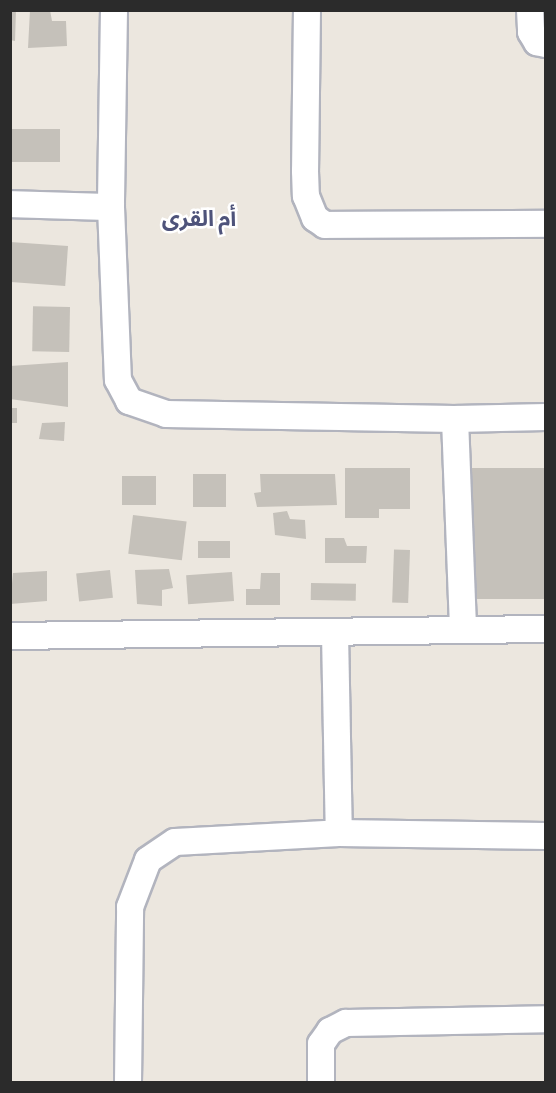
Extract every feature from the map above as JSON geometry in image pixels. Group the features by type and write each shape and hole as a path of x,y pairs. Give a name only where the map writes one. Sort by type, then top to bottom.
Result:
{"street":[{"path":"114,10 111,207 118,380 129,401 166,414 455,419 546,417"},
{"path":"307,10 304,171 306,196 315,218 326,225 546,224"},
{"path":"531,10 531,32 537,42 546,44"},
{"path":"10,204 111,207"},
{"path":"455,419 463,630"},
{"path":"10,636 546,629"},
{"path":"335,633 339,833"},
{"path":"128,1083 129,907 148,860 175,842 339,833 546,836"},
{"path":"321,1083 321,1044 330,1031 346,1023 546,1018"}],"building":[{"path":"10,10 16,10 15,41 10,40"},
{"path":"30,10 50,10 52,21 66,21 67,46 28,48"},
{"path":"10,129 60,129 60,162 10,162"},
{"path":"10,242 68,246 65,286 10,282"},
{"path":"33,306 70,307 69,352 32,351"},
{"path":"68,362 68,407 10,399 10,366"},
{"path":"10,408 17,408 17,423 10,423"},
{"path":"65,422 64,441 39,439 42,423"},
{"path":"345,468 410,468 410,509 379,509 379,518 345,518"},
{"path":"471,468 546,468 546,599 471,599"},
{"path":"193,474 226,474 226,507 193,507"},
{"path":"260,474 335,474 337,505 257,507 254,493 261,492"},
{"path":"122,476 156,476 156,505 122,505"},
{"path":"287,511 290,519 305,520 306,539 275,535 273,513"},
{"path":"133,515 187,522 182,560 128,554"},
{"path":"325,538 344,538 347,546 367,546 366,563 325,563"},
{"path":"198,541 230,541 230,558 198,558"},
{"path":"394,549 410,550 408,603 392,602"},
{"path":"169,569 173,588 162,590 162,606 137,604 135,570"},
{"path":"110,570 113,598 79,601 76,574"},
{"path":"47,571 47,601 10,604 13,573"},
{"path":"232,572 234,601 188,604 186,575"},
{"path":"261,573 280,573 280,605 246,605 246,589 260,589"},
{"path":"311,583 356,584 356,601 311,600"}],"district":[{"name":"أم القرى","path":"199,218"}]}
